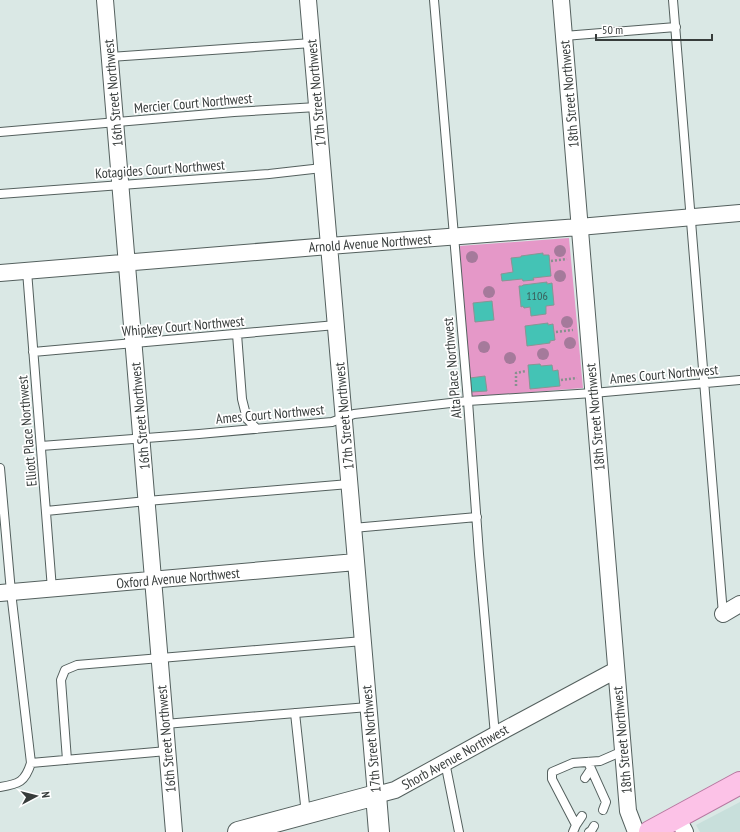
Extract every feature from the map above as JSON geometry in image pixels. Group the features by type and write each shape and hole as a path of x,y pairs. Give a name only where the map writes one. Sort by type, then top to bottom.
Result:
{"main road":[{"path":"650,832 681,825 740,783"}],"street":[{"name":"16th Street Northwest","path":"105,0 174,832"},
{"name":"17th Street Northwest","path":"308,0 379,832"},
{"name":"18th Street Northwest","path":"561,0 628,811 636,832"},
{"name":"Arnold Avenue Northwest","path":"0,273 740,213"},
{"name":"Oxford Avenue Northwest","path":"5,592 356,562"},
{"path":"723,614 740,604"},
{"name":"Shorb Avenue Northwest","path":"238,832 395,790 616,670"}],"lane":[{"name":"Alta Place Northwest","path":"434,0 495,735"},
{"path":"673,0 692,217 723,614"},
{"path":"564,36 676,27"},
{"path":"110,57 312,43"},
{"name":"Mercier Court Northwest","path":"0,132 234,112 317,107"},
{"name":"Kotagides Court Northwest","path":"0,194 269,174 322,168"},
{"name":"Elliott Place Northwest","path":"27,271 52,589"},
{"name":"Whipkey Court Northwest","path":"33,352 336,325"},
{"path":"237,334 242,399 247,419 257,429"},
{"name":"Ames Court Northwest","path":"41,446 332,422 354,414 468,401 593,393 740,380"},
{"path":"0,468 5,592 30,763 27,774 21,781 12,785 0,787"},
{"path":"46,511 349,484"},
{"path":"353,528 476,517"},
{"path":"67,760 61,680 65,670 77,665 363,641"},
{"path":"165,724 368,707"},
{"path":"295,713 306,814"},
{"path":"30,763 168,751"},
{"path":"574,829 566,806 552,779 552,772 573,763 589,766 623,751"},
{"path":"445,762 459,832"},
{"path":"585,778 589,766"},
{"path":"589,766 606,802 603,810"},
{"path":"595,796 600,789"},
{"path":"566,806 572,797"},
{"path":"574,829 582,816"}],"path":[{"path":"551,261 567,259"},
{"path":"556,332 573,330"},
{"path":"516,386 516,373 526,371"},
{"path":"561,380 577,378"}],"shaded area":[{"path":"569,238 583,388 470,397 459,246"},
{"path":"740,802 740,832 700,832 696,825"}],"building":[{"path":"543,253 543,255 549,255 551,276 533,278 534,280 523,281 522,279 502,281 501,274 513,272 511,258"},
{"path":"547,282 547,284 552,283 554,305 546,306 546,314 531,316 530,307 521,307 519,286"},
{"path":"492,301 494,320 475,322 473,303"},
{"path":"548,323 548,325 553,324 555,340 550,341 550,343 527,346 525,326"},
{"path":"540,364 541,366 552,365 553,371 558,370 560,386 530,389 528,365"},
{"path":"485,376 487,391 471,392 470,378"}]}
